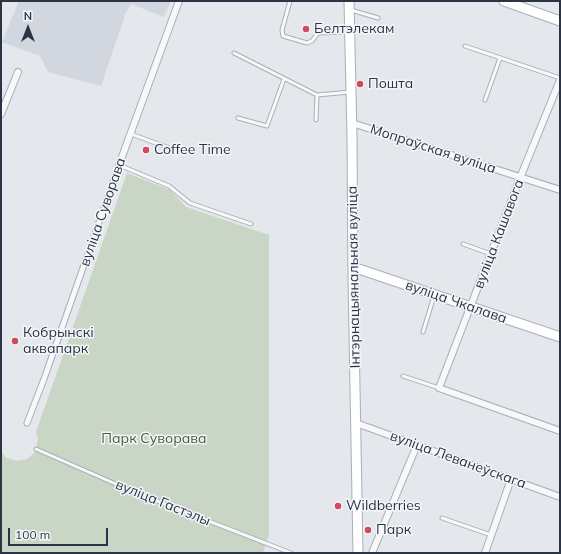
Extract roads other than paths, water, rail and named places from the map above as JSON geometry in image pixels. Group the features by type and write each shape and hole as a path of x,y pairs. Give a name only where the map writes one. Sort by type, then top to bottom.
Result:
{"main road":[{"path":"504,1 560,21"},
{"name":"Інтэрнацыянальная вуліца","path":"349,5 352,92 353,267 358,553"},
{"name":"вуліца Чкалава","path":"353,267 560,337"}],"street":[{"name":"вуліца Суворава","path":"27,423 179,1"},
{"path":"1,114 18,72"},
{"name":"вуліца Кашавога","path":"439,388 560,79"},
{"name":"Мопраўская вуліца","path":"352,123 560,190"},
{"path":"439,388 560,431"},
{"name":"вуліца Леванеўскага","path":"356,423 560,497"},
{"path":"372,553 417,445"},
{"path":"485,553 511,480"}],"lane":[{"path":"290,1 282,30 283,36 307,43 312,41 318,33 350,32"},
{"path":"349,5 378,18"},
{"path":"466,46 560,79"},
{"path":"234,53 317,95 352,92"},
{"path":"485,100 500,58"},
{"path":"238,118 267,126 284,79"},
{"path":"316,120 317,95"},
{"path":"131,134 172,149"},
{"path":"119,165 169,186 190,203 251,224"},
{"path":"463,244 491,254"},
{"path":"423,332 435,294"},
{"path":"403,376 439,388"},
{"name":"вуліца Гастэлы","path":"36,449 134,492 291,553"},
{"path":"442,518 492,536"}],"place":[{"name":"Белтэлекам","path":"306,29"},
{"name":"Пошта","path":"360,84"},
{"name":"Coffee Time","path":"146,150"},
{"name":"Кобрынскі аквапарк","path":"15,341"},
{"name":"Wildberries","path":"338,506"},
{"name":"Парк","path":"368,530"}],"park label":[{"name":"Парк Суворава","path":"154,439"}]}
